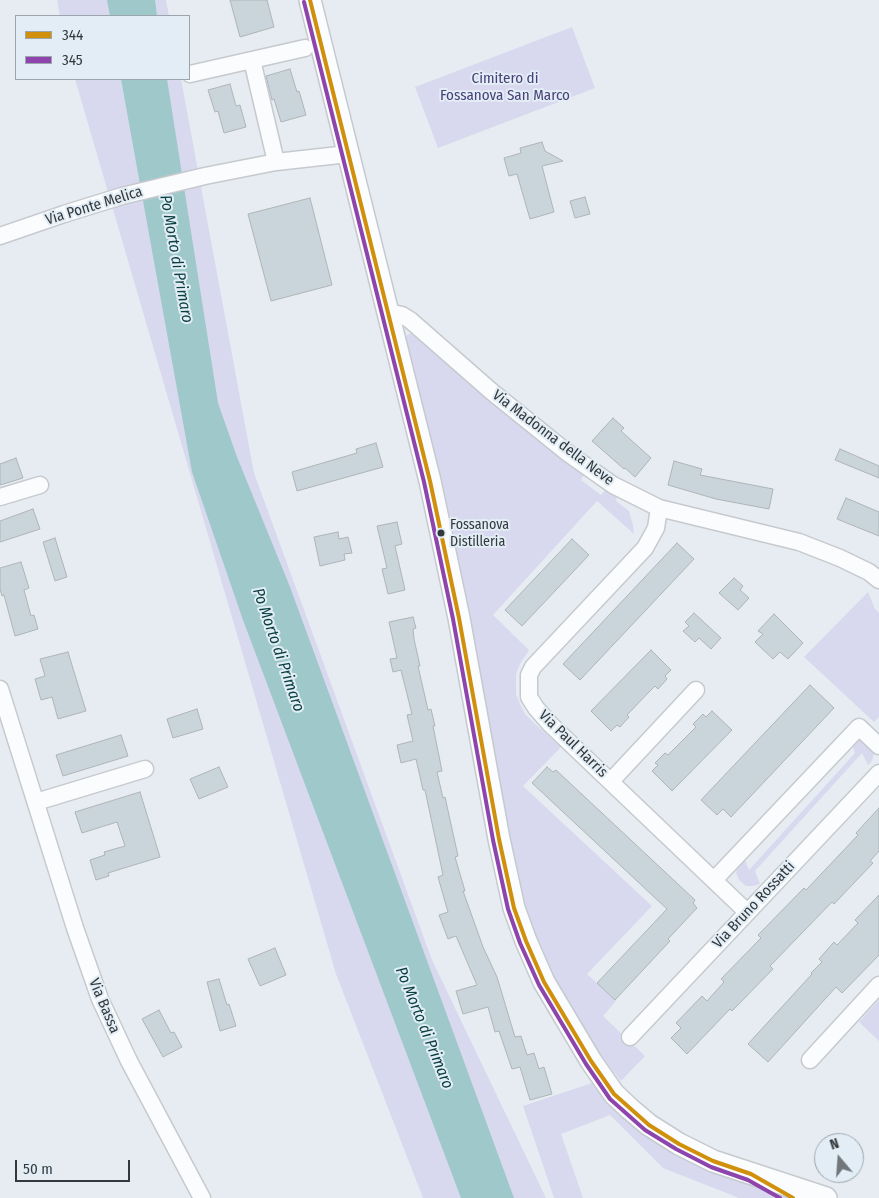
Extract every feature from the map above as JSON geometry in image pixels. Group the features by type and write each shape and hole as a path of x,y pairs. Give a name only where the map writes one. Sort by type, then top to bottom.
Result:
{"main road":[{"path":"310,0 432,490 459,618 500,848 514,908 526,941 544,982 590,1062 614,1094 649,1125 713,1161 826,1198"},
{"path":"751,1174 793,1198"}],"street":[{"path":"190,74 305,48"},
{"path":"252,60 276,162"},
{"name":"Via Ponte Melica","path":"0,236 122,196 206,176 276,162 348,154"},
{"name":"Via Madonna della Neve","path":"388,312 402,315 410,320 491,391 592,471 613,485 659,508 799,542 840,558 869,572 879,580"},
{"path":"0,498 40,484"},
{"name":"Via Paul Harris","path":"659,508 656,528 645,548 532,667 529,675 530,696 536,708 550,724 747,912"},
{"name":"Via Bassa","path":"0,689 72,919 100,999 129,1061 202,1198"},
{"path":"611,781 696,690"},
{"path":"714,880 859,726 879,746"},
{"path":"36,802 145,769"},
{"name":"Via Bruno Rossatti","path":"630,1038 879,772"},
{"path":"810,1060 879,985"}],"green space":[{"path":"57,0 166,0 169,15 60,15"},
{"name":"Cimitero di Fossanova San Marco","path":"572,27 595,88 438,148 415,87"},
{"path":"75,80 181,80 254,473 432,960 546,1198 423,1198 336,974"},
{"path":"411,333 418,333 585,473 581,480 601,495 606,489 617,496 616,501 629,511 633,525 634,534 597,501 493,615 529,650 516,674 516,694 525,714 561,747 523,786 652,906 587,974 616,1001 603,1016 645,1056 621,1081 579,1024 556,985 531,929 522,900 509,841 454,539 403,340 405,336"},
{"path":"868,592 875,609 879,613 879,717 874,722 804,657"},
{"path":"861,738 871,745 874,753 872,761 868,765 862,753 755,871 760,884 746,886 739,880 736,873 738,864 744,858 749,870 855,753 851,742"},
{"path":"879,1000 879,1041 859,1022"},
{"path":"592,1083 618,1108 699,1163 788,1198 739,1198 663,1168 610,1115 561,1134 583,1198 554,1198 523,1106"}],"water":[{"path":"107,0 155,0 157,15 110,15"},
{"name":"Po Morto di Primaro","path":"121,80 167,80 218,403 237,457 290,587 514,1198 461,1198 243,620 192,472"}],"building":[{"path":"230,0 267,0 274,27 240,37"},
{"path":"290,69 306,115 281,122 274,99 272,100 266,76"},
{"path":"230,84 236,106 240,105 246,127 224,133 218,111 215,112 208,90"},
{"path":"542,142 545,151 563,161 542,166 554,212 530,219 517,174 509,176 504,158 521,153 520,148"},
{"path":"585,197 590,214 575,218 570,201"},
{"path":"310,198 332,285 271,301 248,214"},
{"path":"613,418 624,428 621,431 651,458 635,477 592,441"},
{"path":"376,443 383,467 297,491 292,472 357,453 356,449"},
{"path":"840,449 879,466 879,478 835,460"},
{"path":"16,458 23,478 0,485 0,464"},
{"path":"674,461 702,469 700,475 773,489 769,509 716,499 668,485"},
{"path":"846,498 879,512 879,536 837,519"},
{"path":"33,509 40,529 0,542 0,521"},
{"path":"397,522 402,544 395,546 405,590 388,594 382,569 387,568 377,526"},
{"path":"338,532 339,539 348,537 352,553 344,554 345,560 320,566 314,537"},
{"path":"55,538 67,577 55,581 43,542"},
{"path":"572,539 589,555 522,626 505,610"},
{"path":"677,543 694,559 580,680 563,664"},
{"path":"21,562 29,588 24,590 31,616 34,615 38,629 15,636 4,595 2,596 0,589 0,568"},
{"path":"734,578 743,586 740,590 749,598 738,610 719,593"},
{"path":"694,613 721,638 711,649 699,638 695,642 683,631 689,626 685,622"},
{"path":"774,614 803,643 788,659 780,652 773,659 755,642 763,634 758,631"},
{"path":"413,617 416,628 413,629 414,639 420,666 418,666 428,710 431,709 435,726 433,726 442,771 437,772 443,798 445,797 458,856 455,857 465,891 463,891 483,947 497,977 515,1037 521,1036 527,1055 534,1053 539,1069 544,1067 552,1094 530,1100 520,1067 512,1069 499,1031 495,1032 488,1007 463,1014 456,991 477,985 456,936 448,939 439,915 448,912 438,877 443,875 425,790 423,790 416,759 401,763 397,745 413,741 407,715 412,714 401,670 393,672 390,659 397,658 389,622"},
{"path":"651,650 671,670 665,676 667,679 658,689 655,686 649,692 627,715 629,717 620,727 617,725 611,731 591,711"},
{"path":"68,652 86,711 58,719 52,697 41,700 35,679 45,676 40,659"},
{"path":"810,685 834,708 731,817 723,809 717,815 701,800"},
{"path":"197,709 203,729 173,738 167,719"},
{"path":"712,711 732,730 672,791 652,771 658,765 655,763 665,753 668,755 696,727 693,724 703,714 706,717"},
{"path":"121,735 128,756 63,776 56,755"},
{"path":"219,767 228,787 199,799 190,779"},
{"path":"547,767 553,772 556,770 695,900 693,903 697,908 668,939 670,941 615,1000 597,983 667,909 532,783"},
{"path":"140,792 160,857 108,873 109,876 96,880 90,860 105,855 104,852 125,846 117,822 82,833 75,812"},
{"path":"879,808 879,851 870,861 873,863 770,966 773,969 732,1011 730,1009 687,1054 671,1038 681,1028 676,1023 702,996 707,1001 724,982 721,979 761,938 758,935 804,888 806,890 858,835 856,833"},
{"path":"879,895 879,955 842,993 836,987 768,1062 748,1044 812,974 822,962 819,959 834,942 837,945 858,923 855,920"},
{"path":"275,948 286,975 260,986 248,959"},
{"path":"219,979 236,1026 220,1031 207,982"},
{"path":"159,1010 171,1033 174,1032 182,1047 163,1057 142,1019"}],"transit line":[{"name":"344","path":"310,0 430,481 459,618 499,839 514,908 526,941 544,982 591,1061 614,1094 649,1125 679,1144 713,1161 751,1174 793,1198"},
{"name":"345","path":"304,2 424,482 453,619 493,840 508,909 520,943 539,985 586,1064 610,1099 645,1130 676,1149 711,1167 748,1180 780,1198"}],"place":[{"name":"Fossanova Distilleria","path":"441,533"}]}
